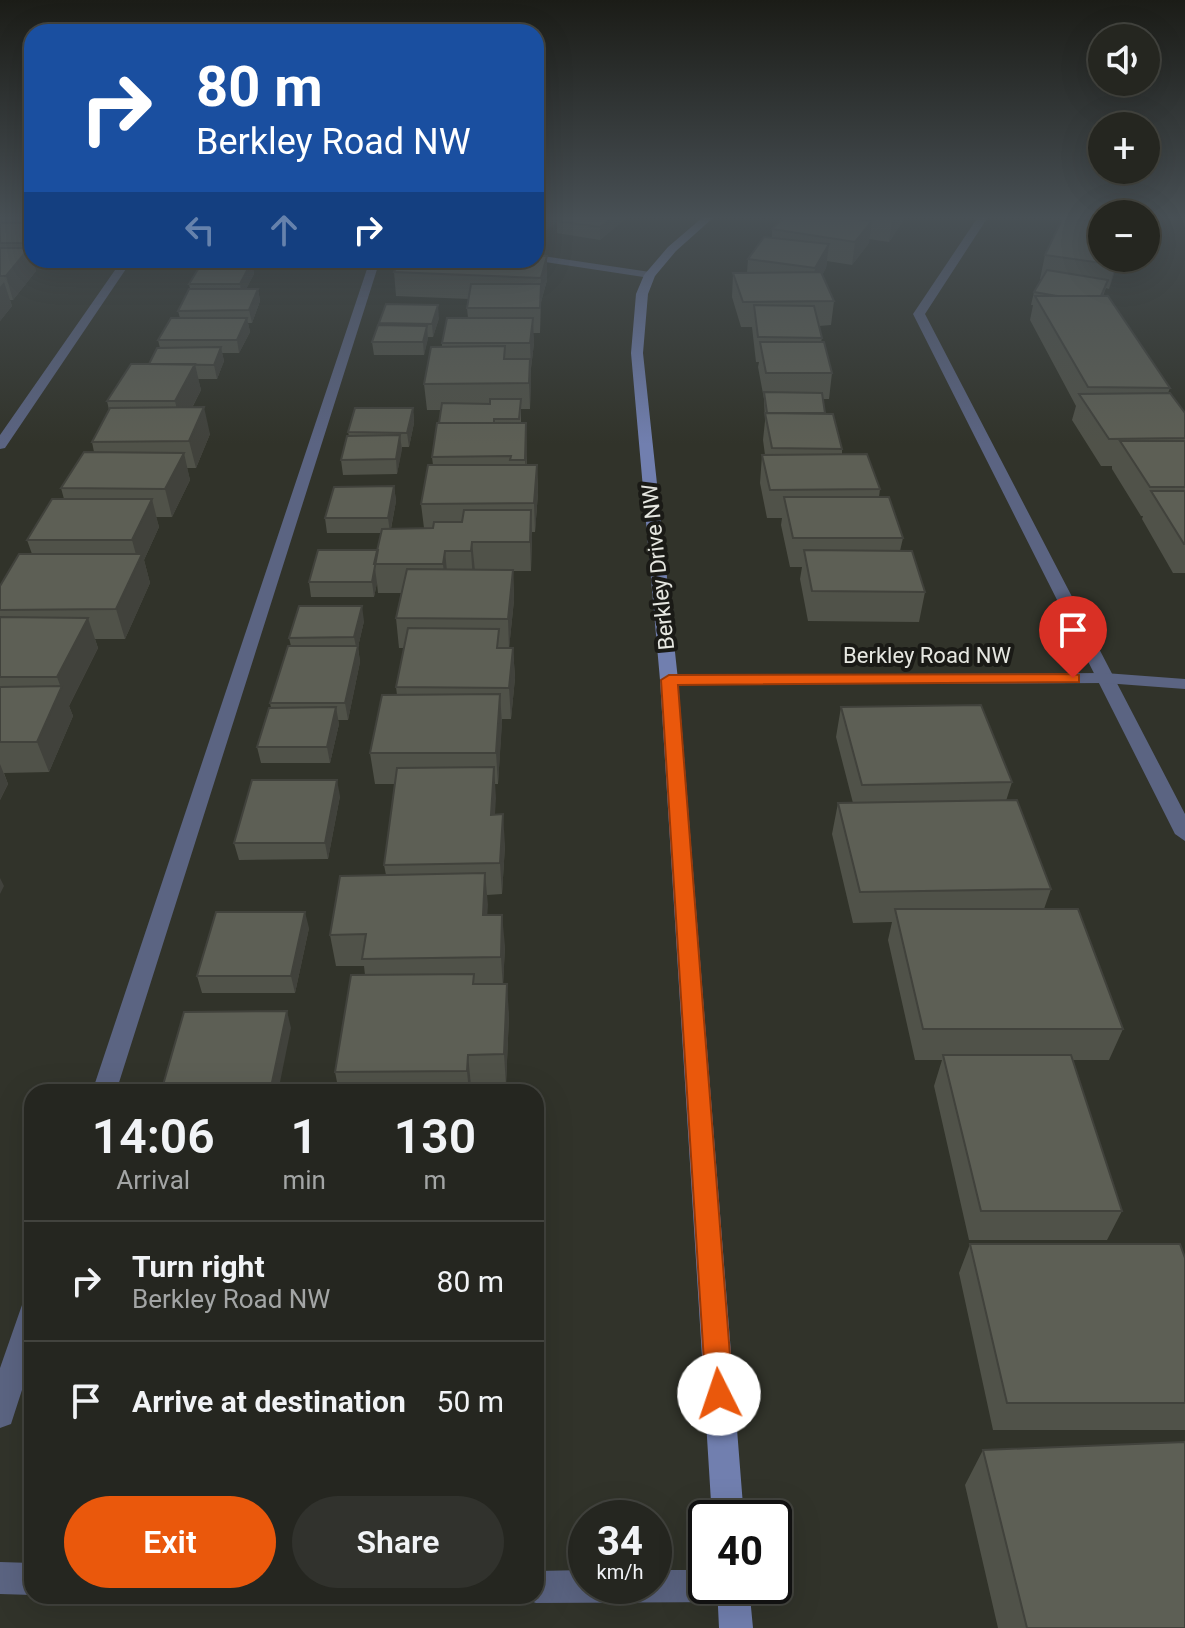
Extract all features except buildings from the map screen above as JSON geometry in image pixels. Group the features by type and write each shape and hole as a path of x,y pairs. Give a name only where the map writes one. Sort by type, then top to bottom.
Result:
{"street":[{"path":"0,445 104,293"},
{"path":"107,1084 364,293"},
{"name":"Berkley Drive NW","path":"642,293 637,353 669,680 727,1500"},
{"path":"933,293 919,314 1185,834"},
{"name":"Berkley Road NW","path":"669,680 1105,678 1185,684"},
{"path":"0,1413 24,1340"},
{"path":"0,1578 24,1579"},
{"path":"544,1587 688,1586"},
{"path":"734,1604 736,1628"}],"route":[{"path":"719,1394 669,680 1073,678"}]}
